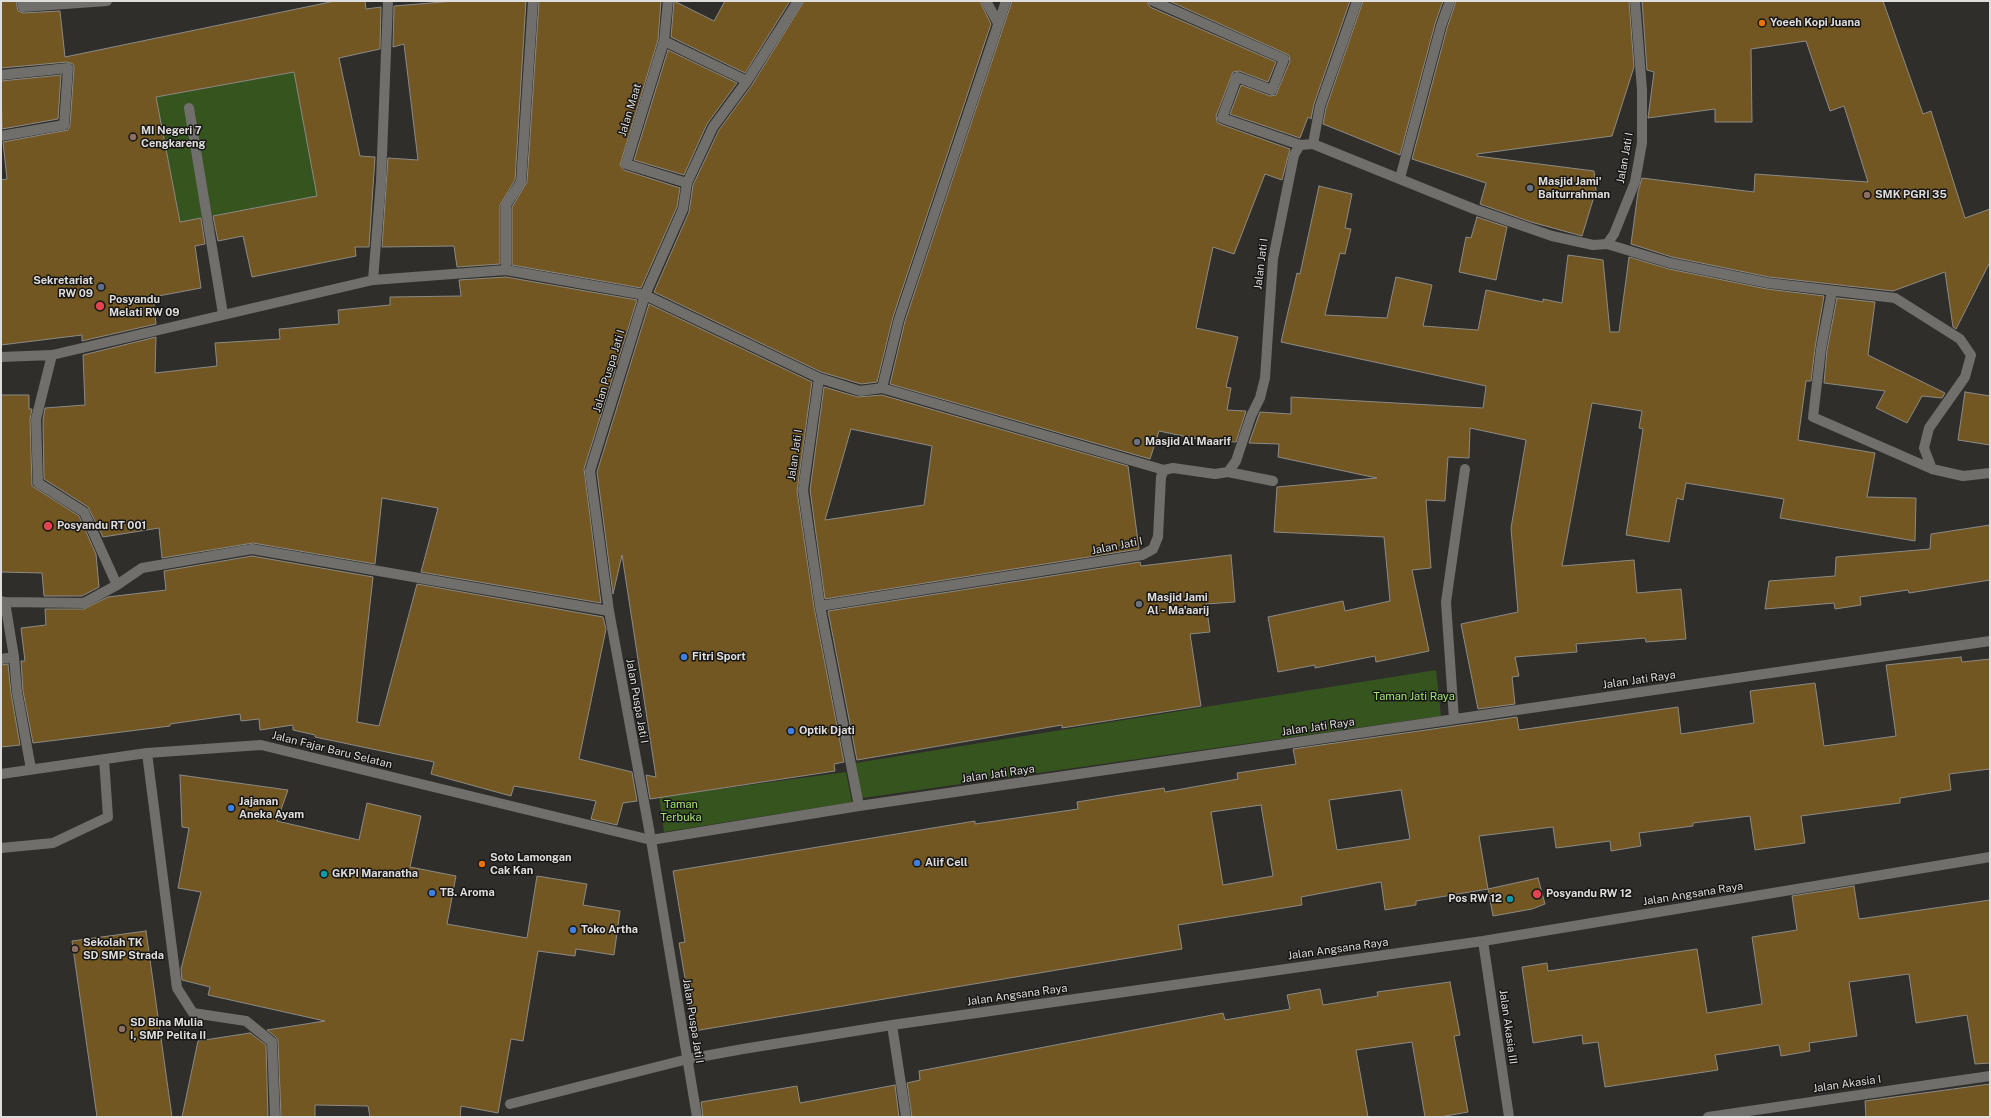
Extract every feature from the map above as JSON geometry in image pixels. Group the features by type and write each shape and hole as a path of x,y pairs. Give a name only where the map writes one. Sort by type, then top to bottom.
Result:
{"street":[{"path":"22,1 23,7 107,1"},
{"path":"373,280 381,181 388,1"},
{"path":"506,270 506,205 521,182 533,1"},
{"name":"Jalan Maat","path":"668,1 664,42 626,164 687,183"},
{"path":"645,295 683,209 687,183 713,128 747,81 798,1"},
{"path":"986,1 998,23"},
{"path":"882,388 899,319 1006,1"},
{"path":"1153,1 1284,59 1272,90 1237,77 1222,118 1300,145 1313,144 1474,209 1552,236 1593,245 1607,244 1670,263 1768,283 1895,298 1960,339 1972,355 1965,377 1929,428 1924,448 1932,469"},
{"path":"1313,144 1320,106 1357,1"},
{"path":"1400,178 1440,26 1450,1"},
{"name":"Jalan Jati I","path":"1607,244 1614,234 1635,182 1642,143 1642,90 1635,1"},
{"path":"664,42 747,81"},
{"path":"1,75 68,68 64,124 1,136"},
{"path":"189,108 223,314"},
{"name":"Jalan Jati I","path":"1228,472 1236,461 1260,398 1265,378 1273,259 1294,155 1300,145"},
{"path":"1,357 52,355 373,280 506,270 645,295 819,378 860,391 882,388 1164,470 1173,468 1215,474 1228,472 1273,481"},
{"path":"1832,290 1821,349 1813,417 1932,469 1963,476 1990,473"},
{"name":"Jalan Puspa Jati I","path":"645,295 590,471 609,611 651,840 697,1117"},
{"path":"52,355 36,419 38,483 84,512 117,585"},
{"name":"Jalan Jati I","path":"819,378 803,490 820,606 859,806"},
{"path":"1454,719 1446,602 1465,469"},
{"name":"Jalan Jati I","path":"820,606 1147,553 1153,549 1158,537 1161,477 1164,470"},
{"path":"32,769 17,692 14,657 3,601 84,603 117,585 142,568 252,549 609,611"},
{"name":"Jalan Jati Raya","path":"651,840 859,806 1990,641"},
{"path":"1,659 14,657"},
{"name":"Jalan Fajar Baru Selatan","path":"1,774 147,753 261,745 651,840"},
{"path":"147,753 177,988 193,1013 246,1021 272,1042 275,1117"},
{"path":"1,848 53,843 108,818 104,759"},
{"name":"Jalan Angsana Raya","path":"510,1104 688,1059 892,1025 1483,941 1990,857"},
{"name":"Jalan Akasia III","path":"1483,941 1509,1117"},
{"path":"892,1025 906,1117"},
{"name":"Jalan Akasia I","path":"1708,1117 1990,1076"}],"green space":[{"path":"294,72 317,196 180,222 156,97"},
{"name":"Taman Jati Raya","path":"1436,670 1441,716 862,798 855,763"},
{"name":"Taman Terbuka","path":"846,772 852,802 664,832 659,797"}],"building":[{"path":"1,1 16,1 18,11 23,13 60,11 65,57 335,1 365,1 366,9 381,7 380,49 339,58 360,156 375,157 369,247 355,247 356,256 252,277 243,236 218,241 213,216 317,196 294,72 156,97 180,222 201,218 205,244 195,246 201,288 153,297 156,324 82,341 82,335 1,345 1,180 7,179 3,142 68,130 70,125 74,68 73,64 67,62 1,68"},
{"path":"455,1 526,1 515,180 500,205 500,264 457,267 454,246 382,247 388,158 418,160 404,44 393,47 394,6"},
{"path":"539,1 661,1 658,40 620,165 624,170 680,188 677,207 641,288 512,265 512,207 527,182"},
{"path":"674,1 714,21 725,1 790,1 745,73 671,37"},
{"path":"804,1 980,1 991,24 893,317 877,382 861,384 821,372 654,292 689,212 693,185 719,130 752,85"},
{"path":"1012,1 1147,1 1150,7 1276,62 1268,82 1239,71 1233,72 1216,116 1217,122 1220,124 1290,149 1282,180 1265,174 1234,254 1213,247 1196,328 1238,337 1226,387 1231,388 1227,410 1246,411 1236,442 1221,441 1221,444 1159,431 1150,459 890,384 905,321"},
{"path":"1169,1 1350,1 1314,104 1311,119 1308,117 1300,138 1230,114 1241,85 1270,96 1276,95 1290,61 1289,55"},
{"path":"1363,1 1443,1 1435,24 1400,155 1323,124 1326,108"},
{"path":"1456,1 1629,1 1634,67 1612,136 1477,154 1477,156 1594,171 1596,190 1582,236 1531,222 1480,204 1486,183 1412,159 1447,28"},
{"name":"SMK PGRI 35","path":"1642,1 1883,1 1923,114 1931,111 1965,218 1990,209 1990,262 1956,329 1953,327 1945,272 1893,291 1769,277 1672,257 1631,244 1638,192 1642,178 1754,192 1755,174 1868,182 1844,106 1830,111 1806,41 1751,49 1752,122 1715,122 1715,109 1648,118 1654,72 1647,70"},
{"path":"668,50 737,83 707,124 684,175 634,160"},
{"path":"61,75 58,119 2,129 1,81"},
{"path":"1319,186 1352,194 1345,228 1351,229 1345,254 1340,253 1325,315 1387,318 1396,277 1432,285 1423,326 1478,330 1486,290 1543,302 1543,299 1562,303 1568,255 1603,260 1610,332 1619,332 1629,257 1669,269 1767,289 1824,296 1811,381 1806,381 1798,440 1875,453 1867,497 1916,498 1915,541 1780,518 1784,499 1686,483 1683,500 1677,498 1669,542 1626,535 1643,429 1639,428 1642,411 1592,403 1562,566 1634,560 1637,593 1681,589 1686,639 1646,642 1645,638 1576,644 1577,652 1515,657 1519,676 1512,677 1515,704 1478,709 1461,624 1518,612 1511,528 1526,440 1470,428 1469,458 1448,457 1445,501 1426,500 1431,568 1412,570 1429,651 1376,662 1375,656 1315,668 1315,665 1278,672 1268,617 1343,601 1345,611 1390,601 1384,537 1274,532 1277,487 1377,478 1278,457 1279,444 1249,443 1260,412 1291,414 1291,397 1483,408 1486,386 1281,342 1297,273 1300,274"},
{"path":"1477,217 1507,227 1496,280 1459,272 1466,237 1471,238"},
{"path":"506,277 637,300 584,469 601,603 421,572 438,508 382,498 375,564 253,543 162,558 159,528 103,537 88,507 44,479 43,420 45,408 85,405 83,355 156,337 155,373 217,366 215,343 280,339 279,329 339,324 338,310 390,305 390,297 461,296 459,280"},
{"path":"1837,298 1875,302 1868,355 1945,393 1942,398 1922,396 1907,423 1876,408 1885,391 1824,383 1827,350"},
{"path":"649,304 812,382 797,491 814,607 844,762 834,764 835,771 650,799 646,775 656,777 622,555 613,594 597,472"},
{"path":"824,387 858,397 882,395 1128,466 1139,549 825,599 810,490","holes":["851,429 932,446 924,505 825,520"]},
{"path":"1965,392 1990,396 1990,445 1958,440"},
{"path":"1,395 29,395 29,409 32,409 30,419 32,486 79,516 96,554 99,587 82,596 44,596 42,573 1,572"},
{"path":"1990,525 1990,580 1909,593 1908,590 1860,597 1861,605 1835,609 1834,603 1765,609 1769,581 1835,576 1836,557 1930,549 1931,534"},
{"path":"1231,555 1235,602 1206,604 1210,632 1190,634 1201,706 1062,728 1062,725 857,760 828,611 1140,562 1141,566"},
{"path":"252,556 373,577 357,722 379,726 417,584 603,617 606,629 579,759 632,772 637,801 623,803 617,825 591,819 596,801 514,786 511,796 431,774 434,762 315,737 315,735 293,730 293,725 260,730 259,719 241,721 240,714 170,724 170,726 33,743 23,691 21,661 25,661 21,628 46,625 45,609 84,609 108,597 166,590 164,571"},
{"path":"1961,657 1962,662 1990,659 1990,769 1949,774 1951,790 1900,798 1900,803 1801,816 1805,843 1755,850 1750,816 1693,823 1693,826 1639,833 1641,846 1611,851 1610,841 1556,848 1553,827 1479,836 1488,889 1416,901 1416,905 1385,910 1381,882 1301,897 1302,905 1178,925 1182,949 694,1031 679,943 685,942 673,871 975,821 975,824 1078,809 1077,802 1164,788 1165,792 1238,779 1237,773 1296,764 1293,749 1517,717 1519,730 1678,707 1681,734 1754,723 1750,691 1815,683 1824,746 1896,736 1886,665","holes":["1401,790 1410,839 1337,850 1329,800","1261,805 1273,876 1223,885 1211,812"]},
{"path":"8,664 11,693 20,745 1,747 1,665"},
{"path":"180,775 288,790 277,821 359,840 367,803 421,816 410,867 456,876 447,924 527,938 537,876 587,884 583,905 620,911 614,955 576,949 575,956 538,951 523,1041 511,1039 498,1113 461,1106 460,1117 370,1117 368,1106 315,1105 315,1117 281,1117 278,1041 276,1037 267,1030 325,1021 208,995 210,987 182,980 181,969 201,892 178,888 189,828 182,827"},
{"name":"Pos RW 12","path":"1538,878 1545,904 1532,909 1493,916 1488,889"},
{"path":"1854,886 1859,919 1990,900 1990,1063 1975,1064 1967,1015 1916,1023 1909,974 1849,982 1857,1036 1809,1043 1810,1051 1781,1056 1779,1045 1715,1055 1718,1070 1605,1087 1598,1042 1583,1044 1582,1035 1533,1043 1522,967 1547,963 1548,971 1697,949 1707,1013 1762,1004 1752,937 1797,930 1792,896"},
{"name":"SD Bina Mulia I, SMP Pelita II","path":"146,931 172,1117 97,1117 72,941"},
{"path":"1450,982 1460,1035 1454,1036 1468,1112 1440,1117 1425,1117 1412,1042 1356,1050 1368,1117 912,1117 907,1083 920,1080 919,1071 1223,1013 1225,1020 1290,1009 1287,995 1320,989 1323,1005 1378,996 1377,992"},
{"path":"250,1033 266,1045 268,1117 182,1117 198,1041"},
{"path":"1990,1084 1990,1117 1866,1117 1865,1101"},
{"path":"895,1085 899,1117 703,1117 701,1102 797,1086 800,1103"}],"place":[{"name":"Yoeeh Kopi Juana","path":"1762,23"},
{"name":"MI Negeri 7 Cengkareng","path":"133,137"},
{"name":"Masjid Jami' Baiturrahman","path":"1530,188"},
{"name":"SMK PGRI 35","path":"1867,195"},
{"name":"Sekretariat RW 09","path":"101,287"},
{"name":"Posyandu Melati RW 09","path":"100,306"},
{"name":"Masjid Al Maarif","path":"1137,442"},
{"name":"Posyandu RT 001","path":"48,526"},
{"name":"Masjid Jami Al - Ma'aarij","path":"1139,604"},
{"name":"Fitri Sport","path":"684,657"},
{"name":"Optik Djati","path":"791,731"},
{"name":"Jajanan Aneka Ayam","path":"231,808"},
{"name":"Alif Cell","path":"917,863"},
{"name":"Soto Lamongan Cak Kan","path":"482,864"},
{"name":"GKPI Maranatha","path":"324,874"},
{"name":"TB. Aroma","path":"432,893"},
{"name":"Posyandu RW 12","path":"1537,894"},
{"name":"Pos RW 12","path":"1510,899"},
{"name":"Toko Artha","path":"573,930"},
{"name":"Sekolah TK SD SMP Strada","path":"75,949"},
{"name":"SD Bina Mulia I, SMP Pelita II","path":"122,1029"}]}
